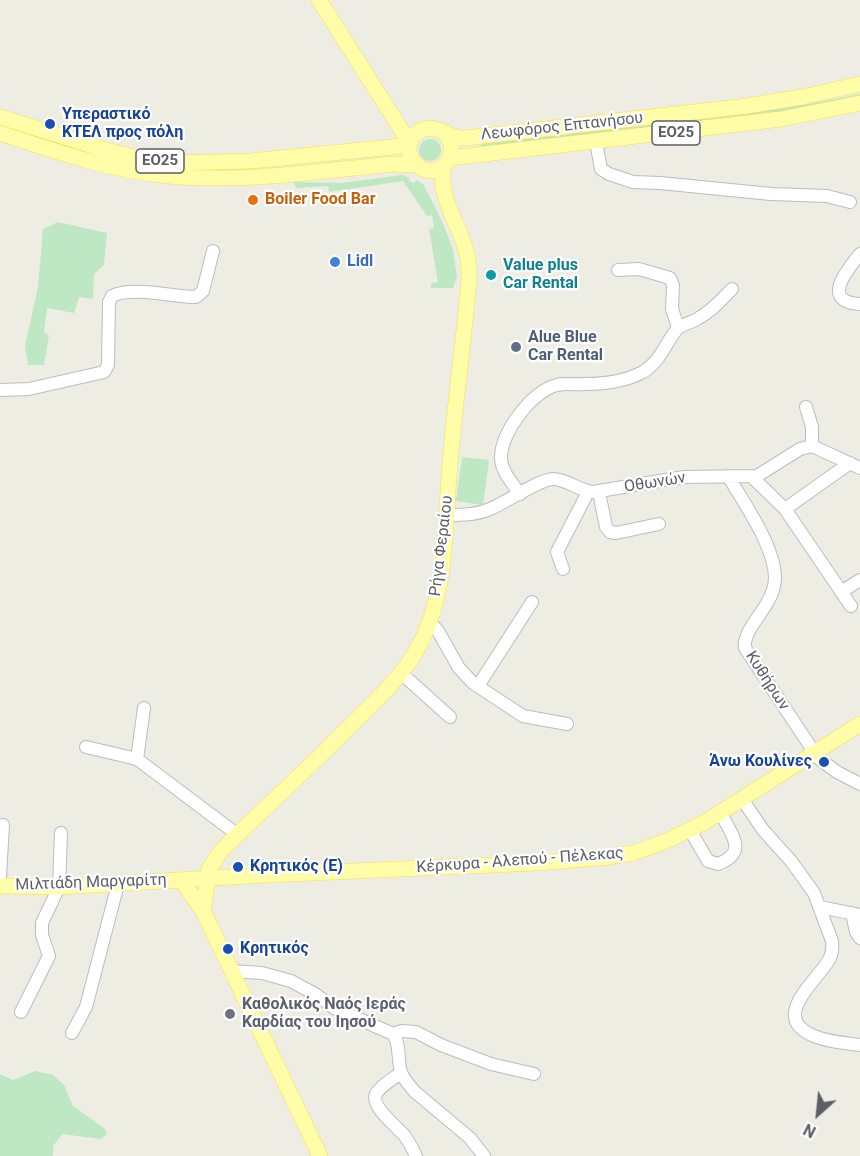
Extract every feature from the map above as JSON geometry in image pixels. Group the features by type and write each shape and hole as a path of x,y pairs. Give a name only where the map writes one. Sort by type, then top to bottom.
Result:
{"main road":[{"path":"319,0 410,142"},
{"name":"Λεωφόρος Επτανήσου","path":"390,113 405,123 424,129 433,128 464,138 776,102 860,84"},
{"name":"Λεωφόρος Επτανήσου","path":"0,133 90,160 146,173 169,176 232,177 393,164 417,166 430,170 447,162 781,119 860,104"},
{"name":"ΕΟ25","path":"0,117 106,150 138,158 178,163 267,160 392,147 410,142"},
{"path":"417,166 410,155 410,142 424,129"},
{"path":"442,131 452,145 447,162"},
{"name":"Ρήγα Φεραίου","path":"446,205 442,184 447,162"},
{"name":"Ρήγα Φεραίου","path":"202,911 207,878 221,851 339,738 401,673 416,650 429,621 440,578 448,515 449,466 469,279 468,260 463,243 446,205 417,166"},
{"name":"Κέρκυρα - Αλεπού - Πέλεκας","path":"181,880 536,863 609,857 648,848 690,830 742,800 860,724"},
{"path":"181,880 202,911 320,1156"},
{"name":"Μιλτιάδη Μαργαρίτη","path":"0,886 59,887 181,880"}],"street":[{"path":"596,142 601,169 627,181 771,194 827,196 850,202"},
{"path":"0,390 30,389 104,372 108,365 109,302 112,296 141,292 196,297 202,291 213,251"},
{"path":"860,254 839,283 838,290 842,298 850,303 860,304"},
{"path":"618,270 639,269 670,278 673,285 672,309 678,327"},
{"path":"520,494 503,468 501,458 503,445 512,425 531,402 556,385 611,382 643,372 654,363 678,327 708,312 732,289"},
{"path":"806,407 812,427 812,446 855,466"},
{"name":"Οθωνών","path":"593,492 684,477 752,477 764,473 800,449 812,446"},
{"path":"785,509 855,466"},
{"name":"Κυθήρων","path":"728,476 766,546 775,574 773,592 748,634 744,644 745,648 814,753"},
{"path":"752,477 785,509 850,606"},
{"path":"448,515 473,514 489,510 540,482 554,479 593,492"},
{"path":"593,492 610,532 616,533 659,524"},
{"path":"563,569 557,552 593,492"},
{"path":"842,592 860,580"},
{"path":"478,686 532,602"},
{"path":"429,621 438,631 459,668 478,686 523,716 567,724"},
{"path":"401,673 450,717"},
{"path":"137,759 144,708"},
{"path":"86,747 137,759 238,835"},
{"path":"814,753 830,767 860,784"},
{"path":"742,800 814,893 832,941 831,956 802,997 795,1009 794,1017 798,1025 814,1036 860,1045"},
{"path":"690,830 706,859 711,863 718,864 730,858 735,853 736,847 721,813"},
{"path":"0,876 3,825"},
{"path":"21,1012 49,956 42,935 42,923 59,887 61,833"},
{"path":"72,1032 86,1007 118,884"},
{"path":"820,907 856,914 856,932 860,938"},
{"path":"231,970 262,973 291,981 334,1008 393,1034 396,1039 401,1072 415,1092 470,1138 484,1156"},
{"path":"393,1034 401,1031 416,1032 441,1045 491,1064 534,1074"},
{"path":"401,1072 379,1090 375,1101 382,1113 405,1136 416,1156"}],"green space":[{"path":"860,94 860,96 812,108 481,148 481,143 732,116"},
{"path":"430,139 438,142 441,150 438,158 430,161 422,158 419,150 422,142"},
{"path":"402,175 410,178 409,181 414,183 416,180 423,184 442,221 453,249 457,277 453,288 430,288 432,283 438,282 429,229 434,228 432,215 427,216 403,181 329,192 328,186 296,188 294,182 342,183"},
{"path":"58,222 107,233 104,265 94,274 93,299 79,297 74,313 47,308 44,332 49,335 44,365 28,365 25,346 38,287 43,229"},
{"path":"462,457 489,460 483,505 456,501"},
{"path":"35,1071 53,1075 64,1085 73,1106 104,1128 107,1134 101,1139 62,1134 53,1146 53,1156 0,1156 0,1074 13,1080"}],"place":[{"name":"Υπεραστικό ΚΤΕΛ προς πόλη","path":"50,124"},
{"name":"Boiler Food Bar","path":"253,200"},
{"name":"Lidl","path":"335,262"},
{"name":"Value plus Car Rental","path":"491,275"},
{"name":"Alue Blue Car Rental","path":"516,347"},
{"name":"Άνω Κουλίνες","path":"824,762"},
{"name":"Κρητικός (E)","path":"238,867"},
{"name":"Κρητικός","path":"228,949"},
{"name":"Καθολικός Ναός Ιεράς Καρδίας του Ιησού","path":"230,1014"}]}
